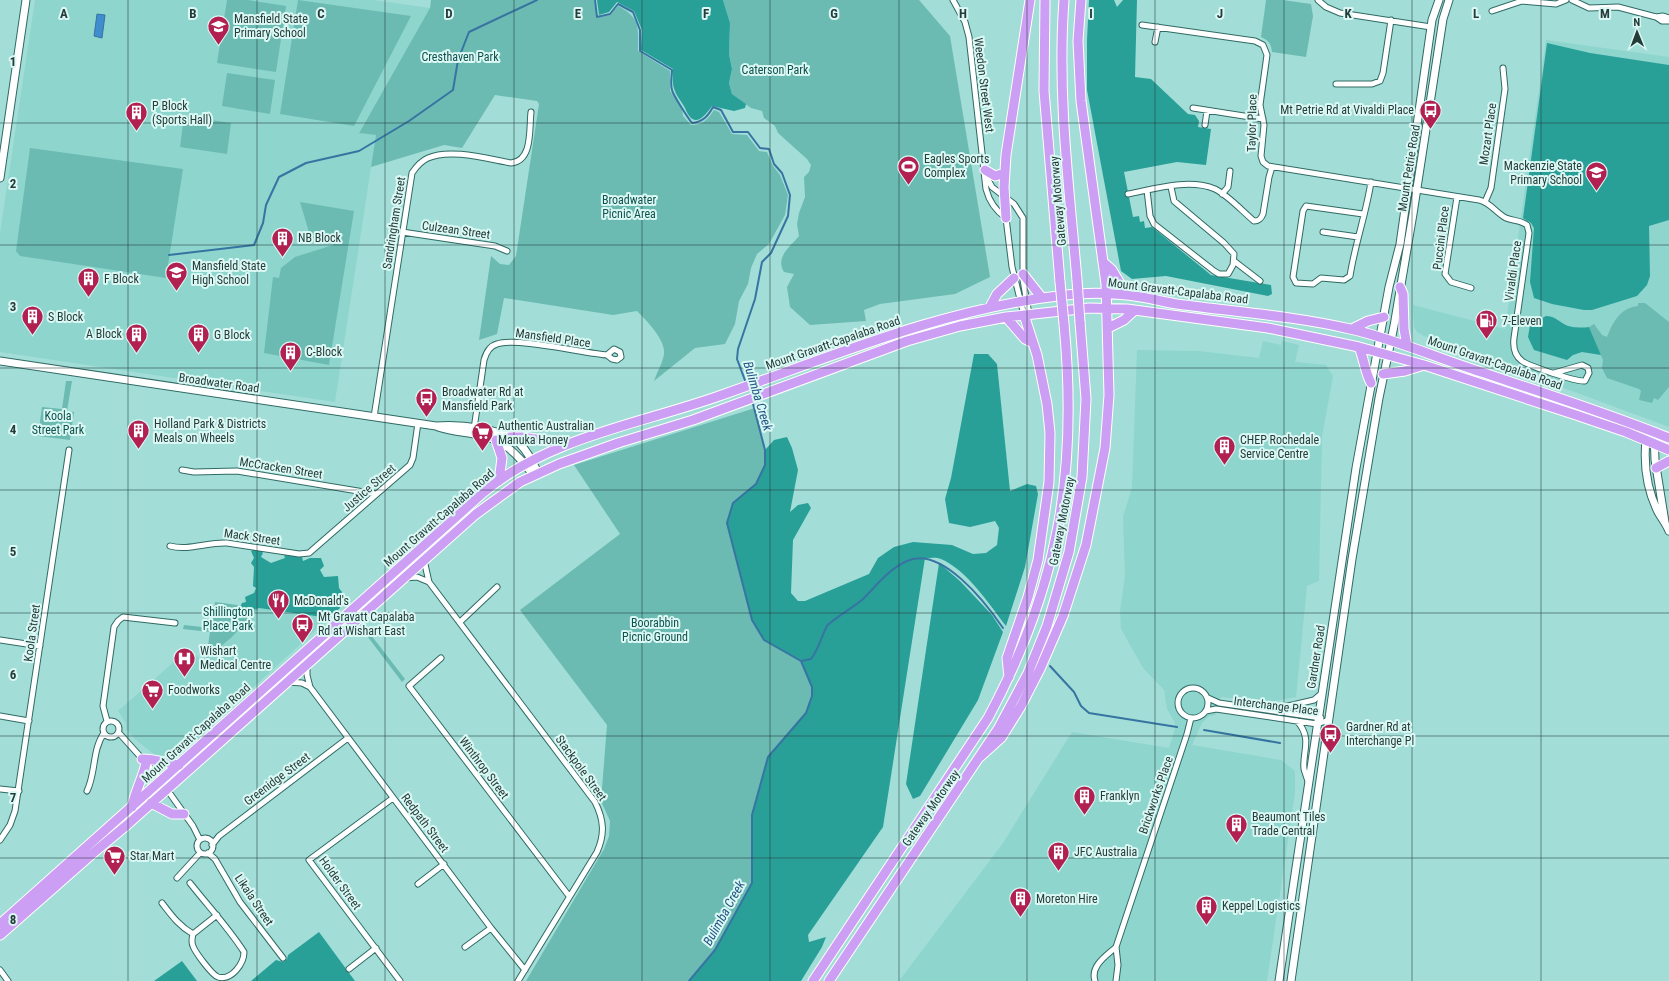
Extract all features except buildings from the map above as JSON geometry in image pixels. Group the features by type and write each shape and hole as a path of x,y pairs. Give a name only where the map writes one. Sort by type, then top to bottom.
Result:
{"highway":[{"path":"1006,218 1004,173 1030,0"},
{"name":"Gateway Motorway","path":"813,981 988,718 1009,678 1028,632 1043,589 1054,549 1062,505 1067,458 1069,411 1064,324 1044,91 1045,0"},
{"name":"Gateway Motorway","path":"828,981 980,757 1009,710 1033,660 1054,605 1069,552 1080,497 1085,439 1085,386 1062,100 1064,0"},
{"path":"980,757 1001,738 1029,690 1053,641 1077,575 1093,515 1105,448 1109,395 1107,308 1104,263 1081,101 1078,42 1081,0"},
{"path":"985,173 995,176 1004,173"},
{"path":"1104,263 1112,270 1127,295"},
{"path":"1023,274 1042,298"},
{"path":"990,307 997,294 1014,278"},
{"path":"1400,287 1403,294 1404,330 1407,346"},
{"name":"Mount Gravatt-Capalaba Road","path":"0,924 499,481 528,462 569,444 729,393 891,335 990,307 1024,301 1042,298 1106,293 1127,295 1175,304 1274,316 1352,329 1391,340 1601,411 1669,438"},
{"name":"Mount Gravatt-Capalaba Road","path":"0,935 487,505 535,474 593,451 681,424 907,341 947,329 1027,314 1107,308 1135,310 1268,328 1359,346 1388,354 1576,414 1669,450"},
{"path":"1108,328 1124,320 1135,310"},
{"path":"1009,678 1007,658 1022,616 1036,567 1045,520 1049,482 1048,414 1041,371 1027,314"},
{"path":"1006,317 1025,339 1033,343"},
{"path":"1352,329 1368,321 1384,317"},
{"path":"1359,346 1364,360 1366,374 1371,383"},
{"path":"1384,374 1405,371 1424,365"},
{"path":"510,437 522,437 569,444"},
{"path":"496,440 502,458 499,481"},
{"path":"1656,468 1669,461"},
{"path":"132,807 134,796 142,780 144,761 154,759 165,763 179,765"},
{"path":"151,803 172,814 184,814"}],"street":[{"path":"0,178 2,149 26,0"},
{"name":"Weedon Street West","path":"953,0 965,22 969,37 986,189 989,199 998,213 1006,218 1014,278 1024,301 1027,314"},
{"path":"1318,0 1326,7 1340,13 1431,27"},
{"name":"Mount Petrie Road","path":"1380,337 1390,281 1400,244 1431,27 1439,0"},
{"name":"Mount Petrie Road","path":"1391,340 1417,190 1441,28 1449,0"},
{"path":"1492,12 1518,1 1556,4 1566,0"},
{"path":"1572,0 1589,8 1618,7 1656,17 1662,21 1669,20"},
{"path":"1336,84 1372,84 1380,81 1383,73 1391,20"},
{"name":"Taylor Place","path":"1142,25 1255,41 1263,45 1267,55 1260,105 1263,119 1261,158 1265,164 1272,167"},
{"path":"1155,42 1158,28"},
{"name":"Mozart Place","path":"1485,202 1491,188 1505,89 1503,68"},
{"path":"1192,108 1263,119"},
{"path":"1205,125 1207,111"},
{"name":"Sandringham Street","path":"374,417 409,183 412,173 418,165 427,158 450,155 511,163 519,162 527,151 531,112"},
{"path":"1128,194 1186,184 1208,187 1222,194 1254,221 1258,221 1261,219 1263,214 1268,176 1272,167 1408,188"},
{"path":"1222,194 1228,187 1230,170"},
{"name":"Weedon Street West","path":"985,173 992,187 1018,208 1023,218 1024,301"},
{"path":"1363,214 1306,206 1303,211 1294,280 1296,283 1313,284 1320,278 1348,279 1363,214 1367,208 1371,182"},
{"path":"1147,190 1150,216 1154,224 1219,274 1228,274 1232,269 1234,254 1174,201 1171,187"},
{"name":"Vivaldi Place","path":"1408,188 1485,202 1502,215 1523,222 1529,228 1514,348 1524,362 1554,373 1580,382 1586,380 1589,373 1588,368 1582,365 1554,373"},
{"name":"Puccini Place","path":"1456,196 1446,274 1449,281 1472,288"},
{"name":"Culzean Street","path":"402,232 495,246 507,251"},
{"path":"1323,232 1358,237"},
{"path":"1234,260 1260,280"},
{"name":"Gardner Road","path":"1279,981 1356,468 1380,337"},
{"name":"Gardner Road","path":"1291,981 1352,559 1391,340"},
{"name":"Mansfield Place","path":"474,431 484,360 488,350 495,344 514,342 607,355"},
{"name":"Broadwater Road","path":"0,361 418,423 436,426 447,430 499,433 510,437 523,448 528,462 535,474"},
{"name":"Justice Street","path":"309,553 410,465 413,458 418,423"},
{"name":"Broadwater Road","path":"474,431 496,440 512,449 528,462"},
{"path":"1651,431 1645,464 1646,476 1658,513 1665,522 1669,531"},
{"path":"1650,442 1665,522"},
{"name":"Koola Street","path":"0,840 10,825 15,811 19,791 70,450"},
{"name":"McCracken Street","path":"182,470 194,472 237,471 376,494"},
{"name":"Mack Street","path":"170,546 179,548 216,542 299,554 309,553"},
{"name":"Stackpole Street","path":"424,560 429,582 590,796 600,812 603,822 602,841 597,852 518,981"},
{"path":"402,579 417,577 429,582"},
{"path":"460,622 497,587"},
{"path":"107,721 103,706 114,627 118,621 123,617 174,623"},
{"path":"0,640 40,646"},
{"name":"Winthrop Street","path":"441,658 409,686 569,896"},
{"name":"Redpath Street","path":"307,664 307,675 310,687 444,864 490,928 525,970"},
{"path":"287,682 302,683 310,687"},
{"name":"Interchange Place","path":"1317,720 1268,709 1219,703 1208,698 1205,692 1192,687 1182,693 1178,703 1179,708 1186,717 1191,718 1197,718 1206,711 1216,709 1297,721 1329,720"},
{"name":"Interchange Place","path":"1268,709 1314,700 1321,694"},
{"path":"1206,711 1209,703 1208,698"},
{"path":"0,716 29,721"},
{"name":"Brickworks Place","path":"1116,981 1118,965 1116,947 1188,734 1191,718"},
{"path":"86,791 92,781 97,746 104,733 103,726 107,721 111,720 118,723 120,728 118,733 113,737 104,733"},
{"path":"1297,721 1302,726 1306,742 1304,768 1308,782"},
{"path":"118,733 161,781 202,839 210,841 212,845 212,849 208,853 200,853 178,878"},
{"name":"Greenidge Street","path":"212,845 219,836 348,738"},
{"path":"0,789 19,791"},
{"name":"Holder Street","path":"393,798 309,860 400,981"},
{"name":"Greenidge Street","path":"202,839 219,836"},
{"path":"200,853 197,846 202,839"},
{"name":"Likala Street","path":"208,853 215,859 240,902 283,958"},
{"path":"418,884 444,864"},
{"path":"190,883 217,915 244,952 244,958 238,968 229,976 219,977 212,973 193,946 193,934"},
{"path":"162,903 174,920 193,934"},
{"path":"193,934 217,915"},
{"path":"465,946 490,928"},
{"name":"Brickworks Place","path":"1095,981 1094,974 1097,965 1116,947"},
{"path":"349,968 376,948"},
{"path":"0,970 8,981"}],"shaded area":[{"name":"Mansfield State High School","path":"35,0 373,0 430,8 359,132 376,135 335,402 0,352 0,233"},
{"path":"597,0 723,0 730,23 729,54 732,69 729,83 732,94 746,104 745,108 734,111 712,106 705,115 698,120 691,118 674,89 673,69 641,50 642,30 634,11 617,2 609,12 599,15"},
{"path":"1089,0 1114,0 1117,7 1123,0 1137,0 1135,77 1151,79 1188,114 1195,115 1199,121 1198,127 1211,129 1206,165 1177,162 1124,172 1133,217 1139,216 1140,222 1144,221 1145,228 1152,227 1211,275 1271,285 1272,294 1268,296 1166,276 1132,279 1121,271 1087,90"},
{"path":"97,14 105,15 102,38 94,36"},
{"name":"Mackenzie State Primary School","path":"1546,40 1669,57 1669,427 1424,336 1417,332 1414,327 1413,305 1505,329"},
{"name":"Mackenzie State Primary School","path":"1547,43 1590,53 1669,65 1669,220 1649,226 1650,276 1647,285 1637,296 1592,310 1552,304 1534,298 1530,282 1534,228 1531,223 1523,218"},
{"path":"1546,316 1553,317 1569,326 1580,328 1589,327 1601,355 1582,352 1573,355 1567,360 1534,350 1528,337 1530,325"},
{"path":"1263,341 1281,345 1282,341 1299,345 1295,362 1326,365 1333,376 1322,437 1319,581 1307,586 1296,697 1270,702 1221,697 1216,715 1209,716 1202,723 1192,745 1281,760 1295,771 1295,793 1267,981 899,981 1003,843 1072,732 1169,748 1175,729 1175,723 1167,709 1164,690 1143,668 1121,629 1120,611 1125,576 1123,517 1132,487 1137,350 1199,351 1259,358"},
{"path":"974,354 988,354 997,364 1010,491 1027,484 1036,486 1038,494 1025,567 1006,626 977,588 960,571 951,564 939,558 925,558 883,827 808,935 809,942 826,937 822,947 801,981 689,981 715,950 752,883 752,815 768,757 806,713 812,696 812,687 801,661 764,640 752,620 727,523 733,503 756,484 765,465 765,450 774,440 787,437 792,448 798,470 790,512 798,505 808,503 811,508 793,540 791,593 798,601 805,601 869,574 878,558 894,547 913,542 952,545 973,554 986,553 997,545 999,528 995,521 970,527 949,523 945,499 951,478"},
{"path":"260,549 263,553 261,557 271,563 285,558 284,555 302,557 303,561 310,558 321,558 324,566 320,570 324,577 338,576 339,588 342,592 338,600 340,608 329,618 259,608 252,610 251,608 244,609 240,607 242,603 246,602 245,597 254,593 256,588 253,586 254,567 251,563 254,558 251,551"},
{"path":"939,563 960,581 992,615 1003,632 978,700 920,796 913,799 906,784"},
{"path":"259,608 329,618 207,730 173,759 164,759 151,752 136,740 126,729 126,723 118,711 184,653 196,655 205,664 208,661 206,659 232,637"},
{"path":"319,932 355,981 251,981 276,960 283,962 287,959 288,955"},
{"path":"182,961 197,981 154,981"}],"green space":[{"path":"227,0 248,0 286,6 276,72 217,63"},
{"path":"298,0 411,16 354,126 280,114"},
{"name":"Broadwater Picnic Area","path":"431,0 594,0 597,18 610,15 618,6 631,15 637,24 638,51 670,71 670,91 682,108 683,116 691,125 699,124 705,121 714,110 719,112 732,134 747,135 759,151 767,152 773,166 780,175 788,195 785,215 769,244 757,254 751,268 748,284 739,301 735,324 725,344 695,348 654,381 664,354 664,349 655,331 637,311 613,315 504,298 497,334 479,340 491,256 500,264 509,265 516,256 539,104 537,101 495,95 462,148 444,145 371,167 376,135 359,133 430,8"},
{"name":"Eagles Sports Complex","path":"723,0 919,0 950,36 990,277 955,294 880,304 864,310 866,321 810,325 790,307 787,287 794,274 784,272 781,262 785,252 799,236 797,224 799,213 805,197 804,177 809,172 811,165 807,159 778,133 775,126 764,118 762,111 751,108 732,94 729,83 732,69 729,54 730,23"},
{"path":"1266,0 1283,0 1311,4 1313,16 1306,57 1272,52 1269,42 1261,37"},
{"path":"227,73 275,80 270,114 222,106"},
{"path":"184,116 231,123 227,154 180,147"},
{"path":"30,148 183,169 166,278 20,256 16,251"},
{"path":"300,202 354,211 329,365 264,353 273,277 279,278 281,268 295,257 333,245 331,234 311,239"},
{"path":"1638,303 1645,303 1669,322 1669,387 1658,400 1654,398 1652,403 1639,400 1641,391 1639,389 1607,378 1602,368 1603,360 1589,327 1594,324 1602,335 1607,337 1618,317 1626,310 1638,306"},
{"name":"Koola Street Park","path":"66,381 72,381 67,411 74,412 70,440 38,436 42,407 62,409"},
{"name":"Boorabbin Picnic Ground","path":"755,408 765,450 765,465 756,484 733,503 727,523 740,571 764,640 801,661 812,687 812,696 806,713 768,757 752,815 752,883 715,950 689,981 526,981 604,849 609,836 610,821 601,801 607,725 520,610 620,534 574,465"},
{"name":"Shillington Place Park","path":"215,602 259,608 232,637 206,659 210,632 183,629 184,625 211,628"},
{"path":"364,626 405,679 402,682 361,628"}],"waterway":[{"path":"169,255 254,245 263,223 266,205 279,177 306,163 359,151 409,121 453,90 458,60 469,32 537,0"},
{"name":"Bulimba Creek","path":"595,0 597,17 610,14 618,4 633,12 640,30 640,51 672,70 671,88 692,123 705,118 713,107 721,110 733,132 748,132 760,148 769,149 774,164 782,173 790,195 788,216 771,253 762,262 755,299 738,349 737,359 746,383"},
{"name":"Bulimba Creek","path":"689,981 715,950 752,883 752,815 768,757 806,713 812,696 812,687 801,661 764,640 752,620 727,523 733,503 756,484 765,465 765,450 752,400"},
{"path":"801,661 811,659 829,624 860,602 894,568 907,561 920,558 934,561 961,579 986,605 1003,628"},
{"path":"1050,666 1074,692 1081,706 1089,713 1177,727"},
{"path":"1204,730 1280,743"}],"place":[{"name":"Mansfield State Primary School","path":"218,46"},
{"name":"Mt Petrie Rd at Vivaldi Place","path":"1430,130"},
{"name":"P Block (Sports Hall)","path":"137,132"},
{"name":"Eagles Sports Complex","path":"908,186"},
{"name":"Mackenzie State Primary School","path":"1597,192"},
{"name":"NB Block","path":"282,258"},
{"name":"Mansfield State High School","path":"176,292"},
{"name":"F Block","path":"88,298"},
{"name":"S Block","path":"32,336"},
{"name":"7-Eleven","path":"1486,340"},
{"name":"A Block","path":"137,354"},
{"name":"G Block","path":"198,354"},
{"name":"C-Block","path":"291,372"},
{"name":"Broadwater Rd at Mansfield Park","path":"427,418"},
{"name":"Holland Park & Districts Meals on Wheels","path":"138,450"},
{"name":"Authentic Australian Manuka Honey","path":"482,452"},
{"name":"CHEP Rochedale Service Centre","path":"1224,466"},
{"name":"McDonald's","path":"279,620"},
{"name":"Mt Gravatt Capalaba Rd at Wishart East","path":"302,644"},
{"name":"Wishart Medical Centre","path":"184,678"},
{"name":"Foodworks","path":"153,710"},
{"name":"Gardner Rd at Interchange Pl","path":"1330,754"},
{"name":"Franklyn","path":"1084,816"},
{"name":"Beaumont Tiles Trade Central","path":"1236,844"},
{"name":"JFC Australia","path":"1058,872"},
{"name":"Star Mart","path":"115,876"},
{"name":"Moreton Hire","path":"1020,918"},
{"name":"Keppel Logistics","path":"1206,926"}],"park label":[{"name":"Cresthaven Park","path":"460,57"},
{"name":"Caterson Park","path":"775,70"}]}
